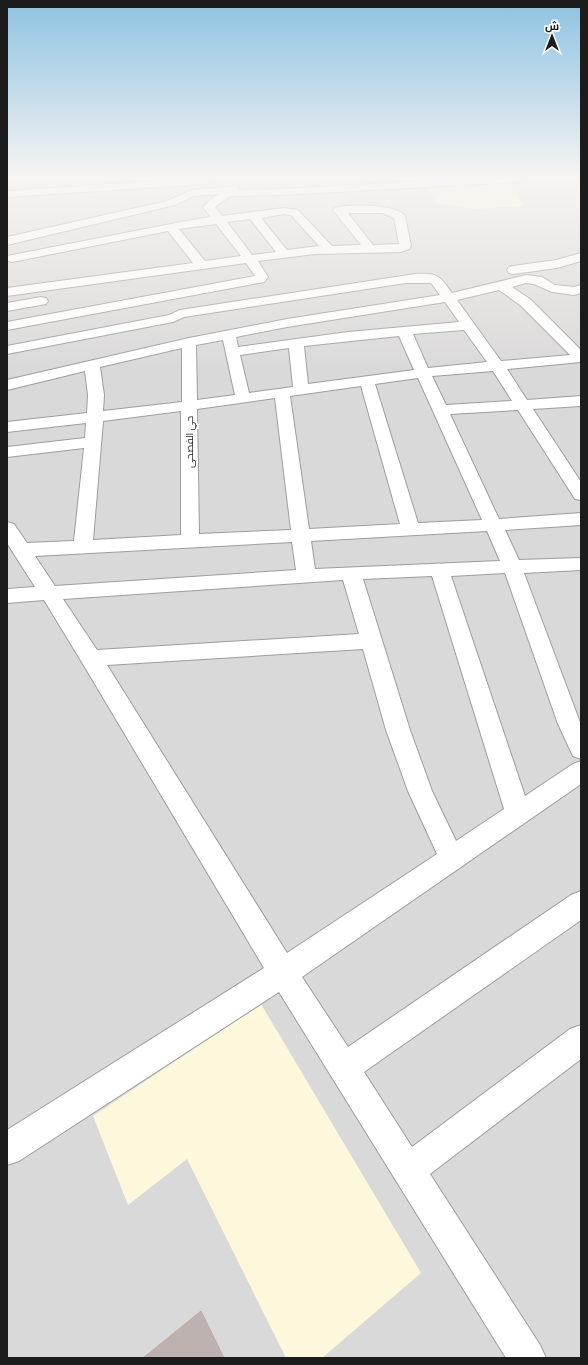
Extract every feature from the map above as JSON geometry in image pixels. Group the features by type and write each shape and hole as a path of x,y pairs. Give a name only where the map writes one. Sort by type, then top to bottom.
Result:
{"street":[{"path":"50,243 55,249"},
{"path":"7,270 18,268 10,254 55,249 87,243"},
{"path":"188,243 205,266 223,286"},
{"path":"7,292 30,288 73,298 120,304 256,280 262,277 236,243"},
{"path":"275,243 284,254"},
{"path":"322,243 328,249"},
{"path":"365,243 369,248"},
{"path":"7,326 73,298 106,280 328,249 404,247 405,243"},
{"path":"504,271 557,264 581,258"},
{"path":"180,269 195,291"},
{"path":"22,275 30,288"},
{"path":"7,350 173,318 180,314 327,290 423,278 436,280 470,326 581,494"},
{"path":"7,385 92,364 228,334 486,290 514,281 532,278 552,288 574,291 581,289"},
{"path":"106,280 120,304"},
{"path":"501,285 534,310 581,358"},
{"path":"164,296 180,314"},
{"path":"7,307 51,299"},
{"path":"232,352 348,336 470,326"},
{"path":"404,331 512,566 569,724 581,749"},
{"path":"228,334 242,398"},
{"name":"حي الفصحى","path":"190,342 188,406 190,542"},
{"path":"296,342 301,390"},
{"path":"7,427 188,406 422,373 581,358"},
{"path":"83,547 95,416 96,395 92,364"},
{"path":"367,380 411,530"},
{"path":"282,393 302,536 306,576"},
{"path":"439,410 581,401"},
{"path":"7,452 93,442"},
{"path":"13,540 83,547 411,530 581,519"},
{"path":"13,540 91,658 284,973 527,1358"},
{"path":"7,596 351,573 581,564"},
{"path":"439,569 518,813"},
{"path":"351,573 398,730 420,791 452,859"},
{"path":"91,658 372,641"},
{"path":"7,1149 284,973 581,771"},
{"path":"344,1068 581,904"},
{"path":"408,1170 581,1040"}],"shaded area":[{"path":"7,243 581,243 581,1358 7,1358"},
{"path":"261,1004 421,1273 322,1358 286,1358 187,1159 128,1205 93,1116"}],"building":[{"path":"201,1311 224,1358 143,1358"}]}
